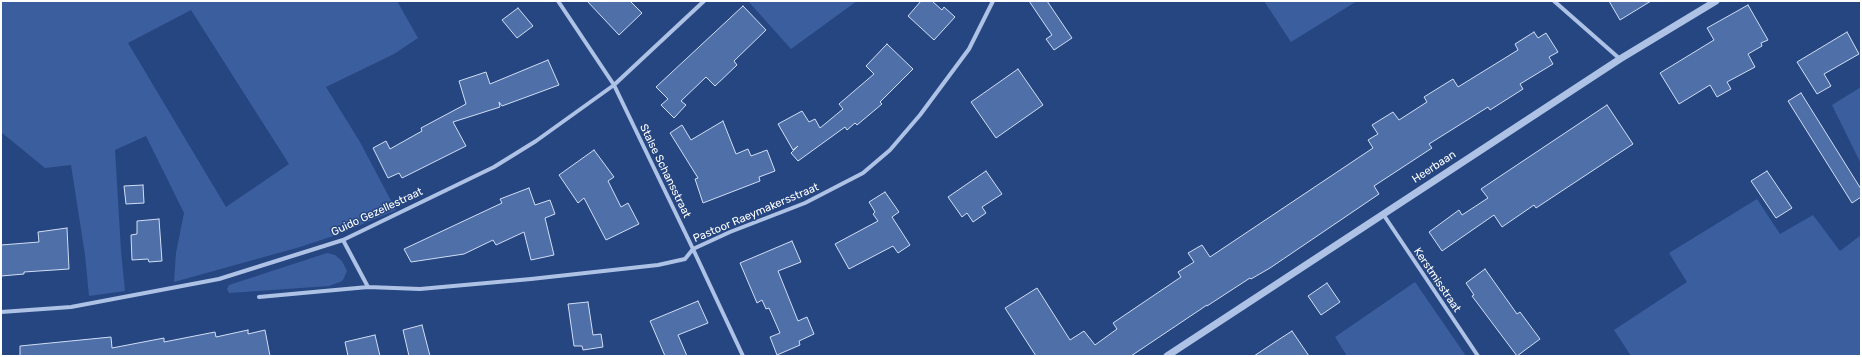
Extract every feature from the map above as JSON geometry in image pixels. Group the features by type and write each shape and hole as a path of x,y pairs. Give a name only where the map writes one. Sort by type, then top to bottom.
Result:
{"street":[{"name":"Stalse Schansstraat","path":"558,1 614,85 743,356"},
{"name":"Guido Gezellestraat","path":"1,312 71,307 219,279 343,240 494,167 536,141 614,85 704,1"},
{"name":"Pastoor Raeymakersstraat","path":"259,297 368,288 420,289 658,265 686,259 693,249 730,232 805,203 863,173 890,150 929,103 969,50 993,1"},
{"path":"1554,1 1620,59"},
{"name":"Heerbaan","path":"1167,356 1620,59 1716,1"},
{"name":"Kerstmisstraat","path":"1383,214 1478,356"},
{"path":"343,240 368,288"}],"shaded area":[{"path":"1,1 397,1 418,38 394,54 326,87 360,142 396,210 339,234 300,247 174,282 176,253 184,213 146,136 115,150 125,291 89,296 85,255 71,165 45,168 1,132","holes":["191,10 289,164 226,207 128,43"]},
{"path":"748,1 857,1 791,49"},
{"path":"1264,1 1357,1 1291,42"},
{"path":"1861,87 1861,164 1832,105"},
{"path":"1757,199 1780,234 1813,215 1840,251 1861,235 1861,356 1631,356 1614,330 1687,282 1669,253"},
{"path":"327,253 335,255 342,261 347,271 343,280 340,282 329,286 229,293 227,289 229,285"},
{"path":"1415,282 1466,356 1347,356 1335,337"}],"building":[{"path":"587,1 630,1 642,13 619,35"},
{"path":"921,1 932,1 942,10 944,7 955,17 934,40 908,16"},
{"path":"1029,1 1047,1 1072,38 1054,50 1046,39 1052,35"},
{"path":"1609,1 1651,1 1620,20"},
{"path":"1748,5 1768,40 1761,43 1762,46 1748,54 1755,67 1727,82 1731,89 1717,97 1710,85 1679,104 1660,73 1714,40 1707,28"},
{"path":"743,6 766,30 734,61 737,65 715,86 706,77 681,101 686,105 674,118 661,105 668,99 656,87"},
{"path":"518,8 533,26 517,38 502,20"},
{"path":"1534,32 1538,38 1546,33 1558,52 1549,57 1553,64 1520,84 1523,89 1490,110 1488,107 1429,144 1432,148 1374,186 1379,194 1270,268 1251,279 1250,278 1207,305 1131,356 1036,356 1005,308 1037,288 1070,340 1084,331 1095,345 1117,329 1113,323 1181,277 1178,272 1194,262 1188,253 1202,245 1210,257 1373,148 1368,140 1378,134 1372,125 1393,112 1399,120 1427,102 1424,97 1453,79 1458,87 1518,50 1515,44"},
{"path":"1847,32 1859,54 1824,74 1831,86 1817,94 1797,62"},
{"path":"887,44 913,69 880,102 882,104 857,125 855,123 847,130 845,127 798,161 791,153 798,146 793,150 778,124 802,111 809,122 815,119 820,128 843,109 839,104 874,74 866,66"},
{"path":"548,60 559,85 502,106 499,102 500,107 453,122 466,146 402,178 399,173 388,178 373,148 386,141 390,149 422,131 421,128 466,104 459,81 486,72 490,84"},
{"path":"1018,69 1043,105 996,138 971,102"},
{"path":"1801,93 1861,189 1861,197 1852,203 1788,101"},
{"path":"1607,105 1633,144 1536,208 1534,205 1502,227 1494,215 1442,251 1429,232 1459,210 1462,215 1488,198 1481,189"},
{"path":"723,121 736,154 748,149 751,156 767,150 775,171 759,177 760,181 703,203 695,179 698,178 670,133 682,125 691,140"},
{"path":"594,150 614,177 608,181 621,207 628,203 639,224 606,240 584,198 578,203 559,175"},
{"path":"986,171 1002,194 982,207 986,213 973,222 967,213 962,217 948,197"},
{"path":"1767,171 1792,208 1776,218 1751,181"},
{"path":"143,185 144,203 126,204 124,186"},
{"path":"529,188 535,205 550,200 555,214 545,218 554,255 531,260 524,232 496,245 493,240 464,254 411,262 404,249 502,203 500,199"},
{"path":"885,192 899,212 892,217 910,245 898,253 893,246 849,269 835,244 878,221 873,214 875,212 869,202"},
{"path":"159,219 162,261 149,262 148,259 132,260 131,235 137,234 137,221"},
{"path":"67,228 69,269 24,272 24,274 1,276 1,245 39,242 38,232"},
{"path":"792,241 801,262 778,271 798,321 807,317 814,334 799,341 800,345 777,355 770,337 780,333 769,308 766,309 762,300 757,303 740,263"},
{"path":"1485,269 1517,314 1520,312 1540,339 1517,356 1472,296 1474,295 1466,283"},
{"path":"1327,283 1340,302 1321,315 1308,296"},
{"path":"698,301 708,323 678,335 687,356 665,356 650,321"},
{"path":"588,302 593,335 601,334 603,347 583,350 582,346 574,346 568,304"},
{"path":"422,325 430,356 409,356 403,330"},
{"path":"248,330 248,334 265,330 270,356 20,356 20,346 111,337 112,348 164,338 164,342 215,332 216,337"},
{"path":"1292,331 1309,356 1254,356 1275,342"},
{"path":"375,335 380,356 348,356 345,342"}]}
